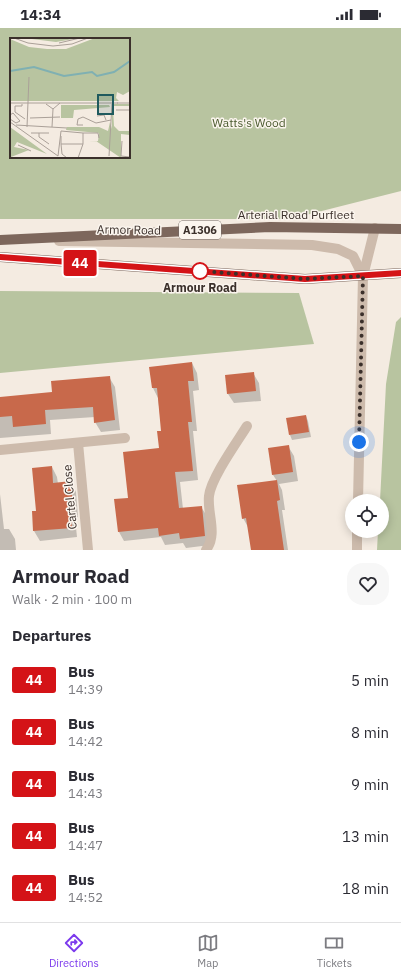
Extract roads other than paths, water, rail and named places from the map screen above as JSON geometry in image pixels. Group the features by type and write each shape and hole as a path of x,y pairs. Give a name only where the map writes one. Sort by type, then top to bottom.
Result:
{"main road":[{"name":"Arterial Road Purfleet","path":"0,240 270,227 401,228"},
{"path":"0,257 305,279 401,273"}],"street":[{"name":"Armor Road","path":"358,494 363,276 375,228"},
{"name":"Armor Road","path":"0,240 312,245 338,249 353,256 363,276"},
{"path":"206,550 209,546 212,530 209,496 214,481 247,426"},
{"path":"0,450 125,438"},
{"name":"Cartel Close","path":"78,443 88,550"},
{"path":"357,538 357,550"}],"place":[{"name":"Armour Road","path":"200,271"}],"park label":[{"name":"Watts's Wood","path":"249,123"}]}
